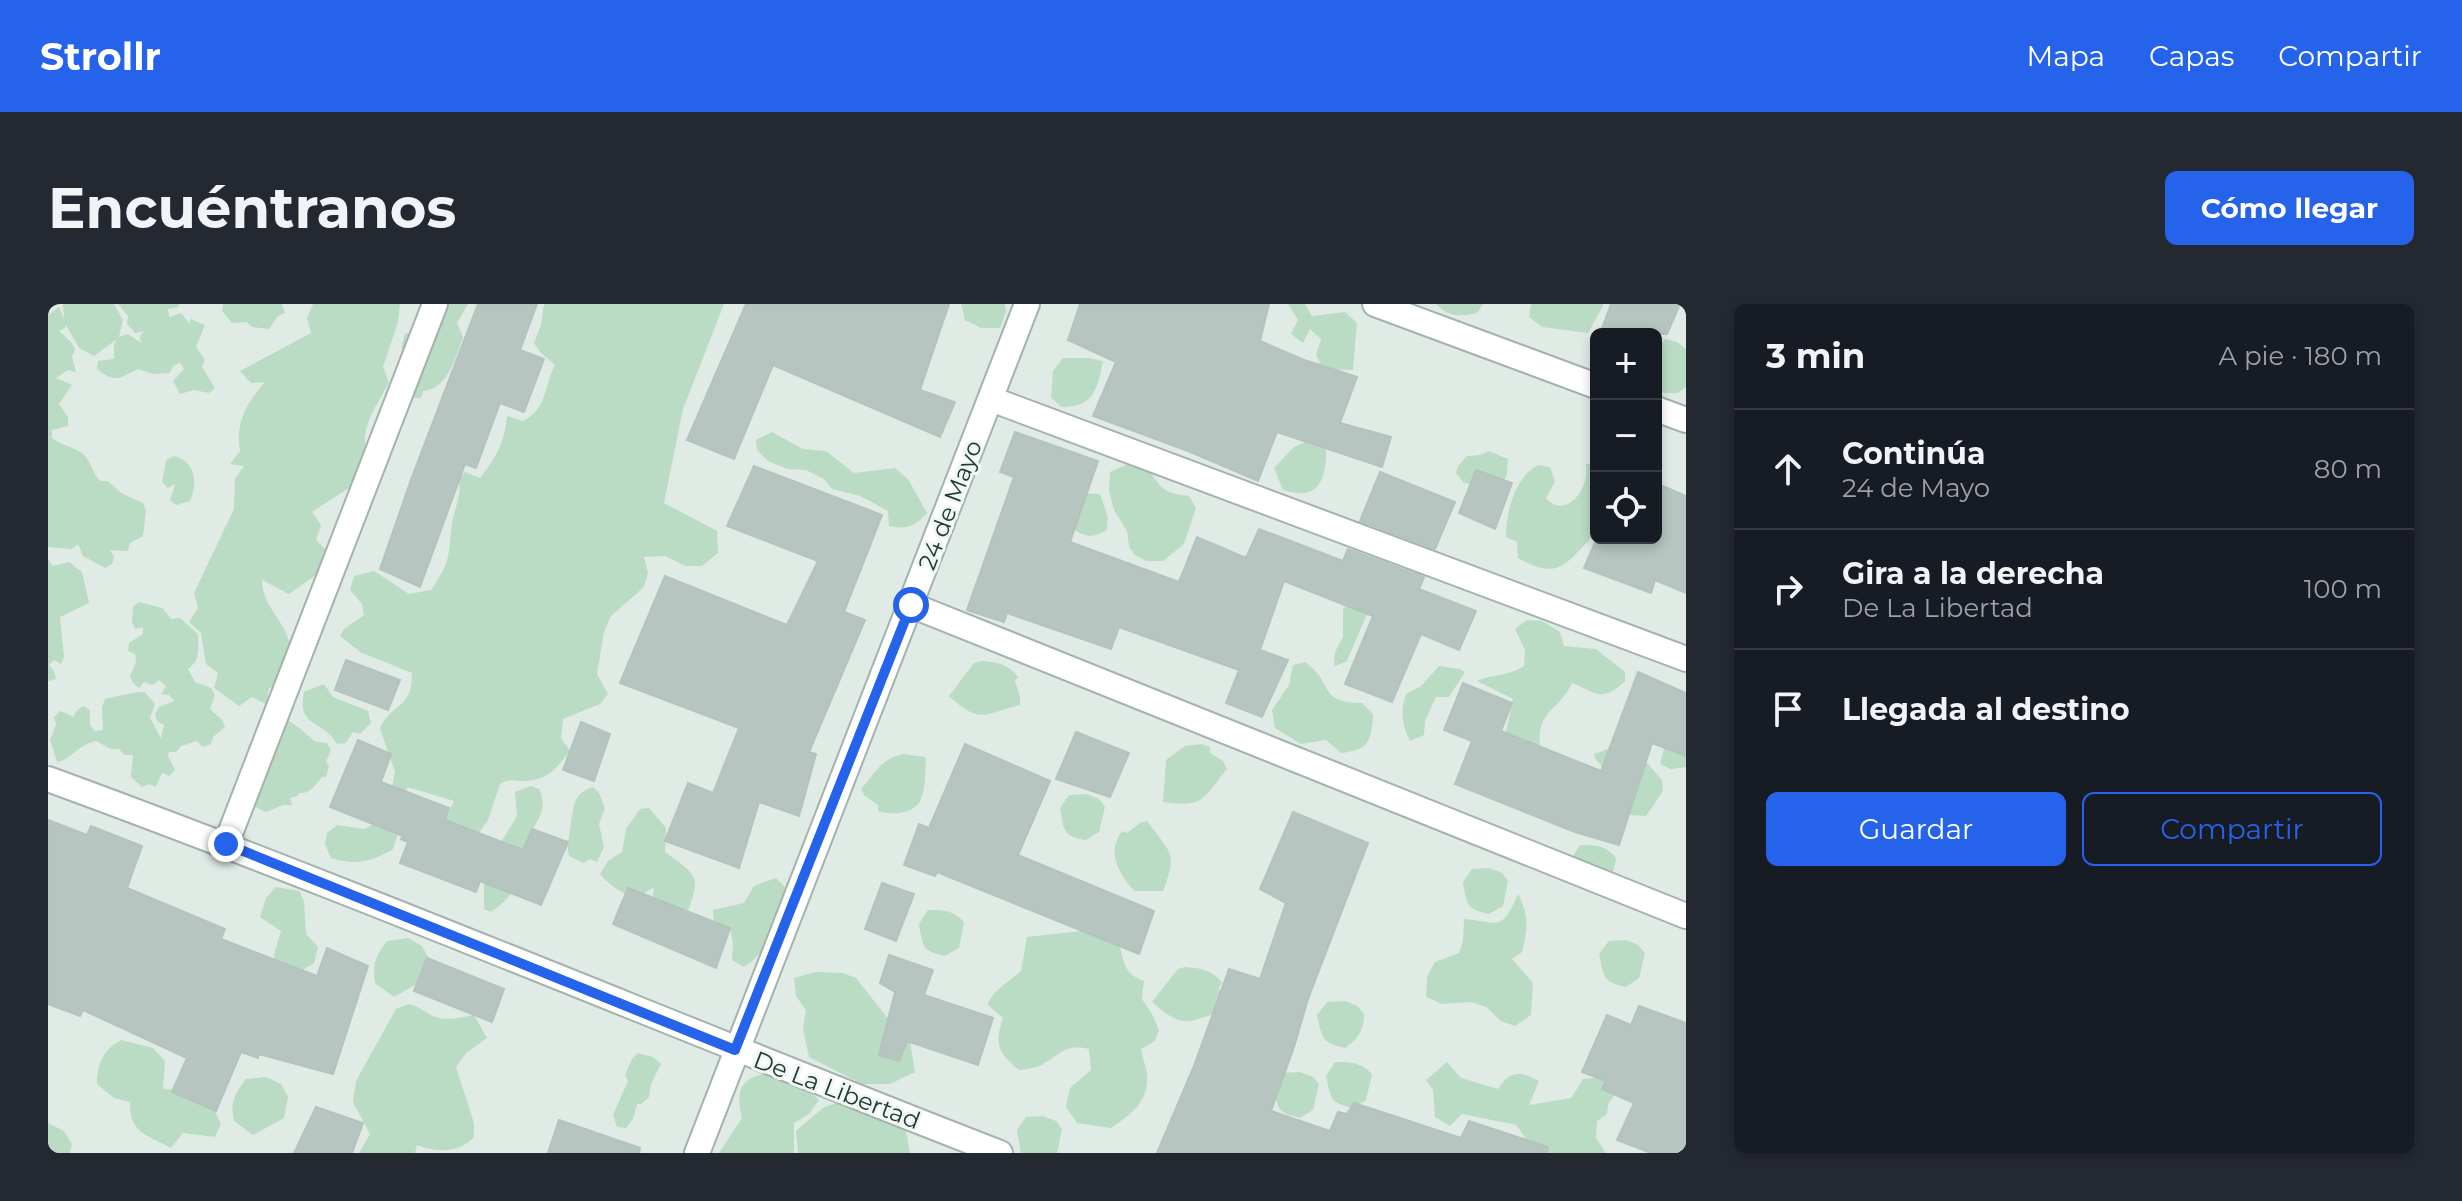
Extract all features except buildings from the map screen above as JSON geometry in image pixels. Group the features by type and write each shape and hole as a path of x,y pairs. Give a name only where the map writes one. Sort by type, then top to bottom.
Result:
{"street":[{"path":"226,844 435,304"},
{"name":"24 de Mayo","path":"697,1153 1027,304"},
{"path":"1375,304 1590,384"},
{"path":"991,399 1686,659"},
{"path":"1662,411 1686,420"},
{"path":"911,605 1686,916"},
{"name":"De La Libertad","path":"48,779 226,844 735,1050 1000,1153"}],"green space":[{"path":"63,304 114,304 123,320 119,337 128,334 141,343 140,336 144,331 135,333 127,324 128,316 118,304 179,304 179,307 168,309 169,317 181,313 190,324 190,319 205,325 196,347 205,360 202,367 215,388 209,393 194,390 180,394 173,381 184,369 180,363 173,366 170,373 153,374 138,369 121,377 108,376 97,369 98,361 114,359 117,339 94,356 79,348 66,325 59,331 75,349 72,357 76,372 68,370 56,378 72,385 59,404 68,417 68,426 52,430 52,438 82,453 100,481 108,481 121,493 143,503 146,511 143,536 130,543 128,551 110,550 114,557 112,564 105,568 83,556 78,544 72,549 48,547 48,315 59,307 64,319"},
{"path":"223,304 282,304 285,313 278,316 269,329 252,327 247,322 232,323 222,311"},
{"path":"313,304 400,304 398,322 383,367 389,382 365,433 369,467 367,484 352,486 312,512 321,525 316,540 328,552 327,567 289,594 262,580 266,599 286,632 291,660 284,685 269,688 266,704 252,697 239,706 214,688 218,673 206,664 201,633 189,622 198,608 194,593 234,509 235,479 244,466 230,464 240,451 239,431 244,414 265,382 251,383 240,371 311,333 307,318"},
{"path":"429,304 468,304 457,323 463,337 454,363 444,379 423,391 421,398 413,398 401,388 412,359 401,348 405,333 413,334"},
{"path":"544,304 724,304 683,409 664,503 717,531 718,553 702,566 686,566 665,556 644,557 648,573 644,587 611,616 604,632 597,674 608,694 600,704 563,719 561,738 570,751 554,769 537,779 510,780 500,784 488,820 469,847 443,824 454,801 407,787 403,817 393,849 363,861 331,858 325,844 327,833 337,825 365,829 380,820 390,797 395,772 380,728 409,693 412,673 360,652 340,636 344,629 364,615 362,604 350,590 354,576 374,571 409,594 431,590 448,558 459,479 465,472 480,478 499,449 507,416 523,421 537,410 544,397 555,365 534,343"},
{"path":"961,304 1005,304 1006,311 1000,328 981,328 965,320"},
{"path":"1288,304 1305,304 1312,316 1345,312 1357,323 1353,370 1323,369 1316,355 1321,339 1310,329 1303,343 1291,334 1298,320"},
{"path":"1436,304 1483,304 1477,313 1460,315 1450,314"},
{"path":"1531,304 1603,304 1588,333 1542,327 1529,317"},
{"path":"1665,339 1677,342 1686,349 1686,387 1678,393 1662,392 1662,342"},
{"path":"1063,358 1103,361 1096,388 1081,404 1061,407 1051,397 1053,371"},
{"path":"772,432 803,449 826,451 854,473 895,468 908,479 927,513 910,526 889,526 888,511 860,496 832,489 824,479 806,470 788,469 768,461 757,450 756,440"},
{"path":"1317,437 1326,451 1320,482 1306,493 1283,490 1274,468 1294,447"},
{"path":"1489,451 1508,459 1504,480 1481,486 1464,483 1456,473 1458,466 1467,456"},
{"path":"174,456 187,463 194,480 190,501 176,505 170,500 175,484 168,488 162,482 166,460"},
{"path":"1130,463 1148,467 1164,489 1189,496 1196,508 1184,544 1163,561 1146,561 1135,555 1129,547 1127,531 1114,510 1109,491 1110,472"},
{"path":"1586,464 1590,464 1590,539 1567,562 1552,569 1518,558 1517,542 1506,537 1506,527 1513,496 1523,478 1538,465 1550,467 1555,482 1546,498 1563,506 1573,500 1586,479"},
{"path":"1078,493 1100,494 1108,517 1107,530 1088,536 1070,526"},
{"path":"48,559 53,566 69,562 82,572 89,603 60,617 64,657 61,664 54,660 49,665 56,679 48,681"},
{"path":"1377,596 1346,662 1334,666 1335,652 1343,637 1343,609 1354,598"},
{"path":"139,602 162,608 171,619 180,618 198,634 197,658 188,669 195,682 211,688 215,695 210,709 225,727 213,737 211,744 203,747 197,741 181,746 176,752 169,752 175,770 169,776 162,773 156,787 149,784 142,787 131,777 133,755 124,755 119,749 111,749 96,741 57,762 50,740 56,725 54,717 60,711 74,717 83,706 90,710 90,725 95,731 103,730 102,707 105,699 145,692 155,704 150,718 161,738 164,725 157,721 155,714 159,707 174,701 169,695 161,694 166,686 159,680 153,685 144,682 139,688 130,676 136,662 135,654 128,651 129,643 143,634 143,627 135,629 132,622 133,607"},
{"path":"1527,620 1542,621 1560,632 1564,646 1596,649 1625,672 1625,681 1605,694 1594,693 1572,683 1545,718 1540,747 1503,745 1513,699 1477,681 1524,666 1525,650 1515,629"},
{"path":"1305,662 1320,677 1332,696 1338,700 1362,703 1373,714 1370,738 1363,747 1341,753 1326,740 1301,744 1275,728 1272,710 1289,685 1293,665"},
{"path":"974,663 1002,664 1011,669 1018,677 1015,681 1020,705 983,715 968,711 949,696"},
{"path":"1439,666 1465,672 1449,697 1436,697 1425,721 1424,735 1410,741 1403,718 1406,694 1421,686"},
{"path":"324,684 333,697 368,711 371,723 360,734 353,732 346,743 337,744 304,712 304,692"},
{"path":"279,716 314,741 327,743 331,750 326,762 329,765 326,777 322,777 310,790 290,798 292,805 266,812 251,805 251,754 248,747 262,738 256,728"},
{"path":"1686,732 1686,767 1671,769 1660,764 1666,741"},
{"path":"1202,744 1210,747 1210,753 1223,761 1227,769 1202,799 1188,803 1163,802 1166,760 1185,746"},
{"path":"1611,748 1646,762 1662,780 1663,791 1646,816 1630,815 1628,793 1596,760 1594,754"},
{"path":"903,754 926,757 920,802 904,812 878,811 878,805 861,789 884,763"},
{"path":"531,786 539,789 542,811 527,842 517,885 506,900 491,912 484,909 484,870 517,816 515,792"},
{"path":"593,787 605,808 599,824 604,847 597,862 590,859 583,863 569,856 568,843 577,799"},
{"path":"1086,794 1099,799 1105,807 1099,832 1086,840 1068,834 1060,808 1069,795"},
{"path":"649,808 666,828 665,852 686,868 694,880 695,887 685,920 652,902 654,887 640,895 626,894 600,874 608,861 622,852 626,829 640,809"},
{"path":"1147,821 1166,846 1171,859 1163,891 1134,891 1116,862 1115,847 1122,831 1127,833"},
{"path":"1580,845 1600,847 1616,858 1611,883 1598,891 1580,885 1575,878 1571,859"},
{"path":"1489,868 1502,873 1508,881 1503,906 1489,914 1475,910 1468,904 1463,882 1472,869"},
{"path":"776,878 785,887 778,920 760,952 744,967 732,960 730,928 714,922 713,910 744,903 754,886"},
{"path":"276,887 299,891 304,901 306,934 318,947 314,963 301,971 276,968 274,955 281,931 260,917 266,898"},
{"path":"1518,894 1526,916 1526,930 1522,952 1512,959 1533,983 1531,1015 1515,1026 1501,1021 1486,1007 1471,1002 1442,1004 1426,997 1427,977 1435,962 1459,953 1464,919 1492,923 1503,920"},
{"path":"928,910 948,912 964,922 959,948 945,956 931,952 924,946 919,924"},
{"path":"1081,931 1119,941 1128,971 1144,981 1142,999 1159,1030 1155,1041 1141,1049 1147,1076 1145,1093 1131,1113 1111,1128 1077,1123 1066,1107 1070,1088 1091,1070 1089,1049 1067,1049 1039,1066 1019,1070 1000,1047 1003,1018 987,1004 995,992 1021,971 1027,937"},
{"path":"408,938 422,946 429,959 424,980 394,997 375,983 375,965 387,941"},
{"path":"1626,940 1638,945 1645,953 1639,978 1626,987 1612,983 1605,977 1599,954 1609,941"},
{"path":"1178,969 1206,970 1215,975 1222,983 1219,988 1225,1003 1224,1011 1186,1021 1172,1017 1152,1002"},
{"path":"815,972 843,973 856,978 893,1025 909,1036 915,1072 890,1084 862,1084 809,1057 803,1029 806,1010 796,996 794,978"},
{"path":"1345,1001 1357,1006 1364,1014 1359,1034 1345,1048 1331,1044 1324,1038 1317,1015 1327,1002"},
{"path":"409,1004 443,1019 474,1015 487,1038 466,1053 456,1067 474,1123 474,1137 455,1149 432,1149 417,1145 415,1153 359,1153 370,1134 353,1102 356,1081 396,1009"},
{"path":"121,1040 153,1048 165,1061 163,1089 193,1091 205,1097 221,1124 215,1137 183,1133 171,1148 136,1127 130,1102 114,1098 97,1084 102,1058"},
{"path":"638,1053 653,1057 661,1064 651,1084 649,1097 637,1104 633,1119 626,1128 617,1127 613,1115 628,1081 625,1075"},
{"path":"1335,1062 1355,1064 1372,1074 1366,1100 1353,1108 1339,1104 1330,1094 1326,1076"},
{"path":"1447,1062 1461,1078 1498,1089 1507,1078 1516,1074 1539,1081 1529,1105 1571,1098 1583,1079 1594,1078 1605,1064 1621,1087 1608,1104 1607,1114 1597,1121 1596,1138 1606,1153 1524,1153 1529,1143 1516,1125 1462,1114 1450,1126 1435,1117 1433,1090 1426,1080"},
{"path":"1300,1072 1313,1077 1319,1084 1313,1110 1300,1118 1282,1111 1274,1086 1283,1073"},
{"path":"770,1073 800,1083 819,1100 809,1114 794,1123 794,1153 719,1153 742,1118 739,1100 742,1086 752,1078"},
{"path":"266,1077 281,1084 288,1097 284,1118 253,1135 234,1121 233,1103 246,1079"},
{"path":"847,1100 904,1121 910,1153 798,1153 796,1131 824,1107"},
{"path":"1043,1116 1056,1121 1062,1129 1057,1153 1021,1153 1017,1130 1026,1117"},
{"path":"48,1123 64,1131 72,1144 70,1153 48,1153"}],"route":[{"path":"226,844 735,1050 911,605"}]}
